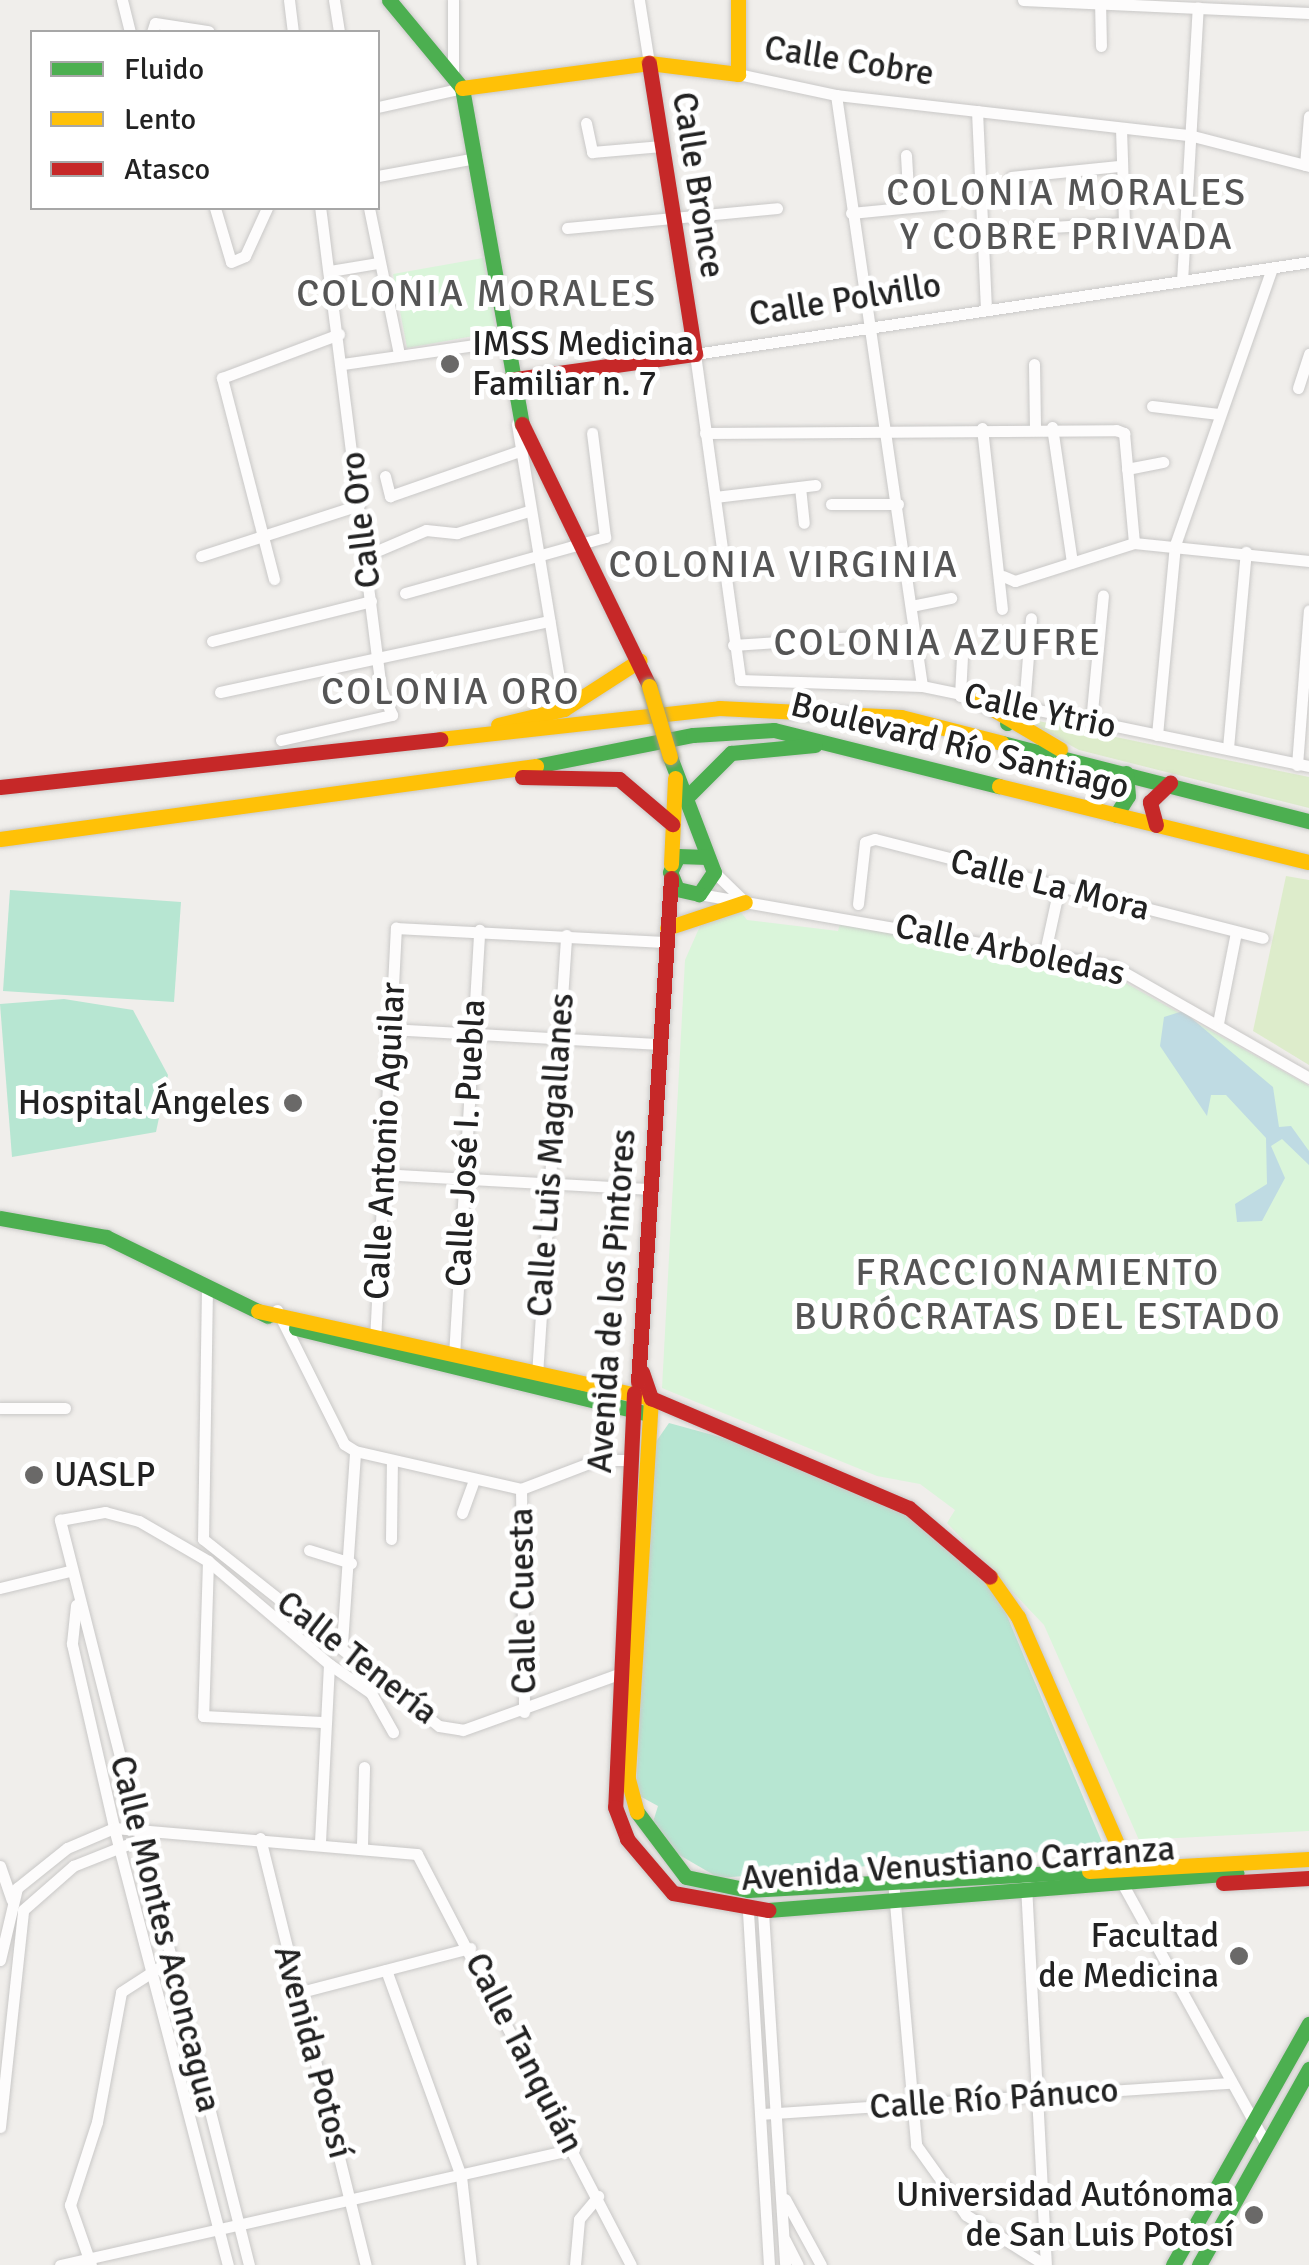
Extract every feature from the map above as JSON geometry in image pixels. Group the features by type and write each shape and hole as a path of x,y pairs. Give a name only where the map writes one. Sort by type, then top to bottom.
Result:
{"main road":[{"path":"390,0 458,82 476,158 515,410 640,660 673,766 711,864 697,894 665,933"},
{"path":"738,0 738,74"},
{"name":"Calle Cobre","path":"458,82 649,63 738,74"},
{"name":"Calle Bronce","path":"649,63 695,354"},
{"name":"Calle Polvillo","path":"509,380 695,354"},
{"path":"458,738 564,709 640,660"},
{"path":"968,697 1007,723 1092,765"},
{"path":"1007,723 1018,706"},
{"name":"Boulevard Río Santiago","path":"0,787 719,708 801,710 901,717 1309,821"},
{"name":"Boulevard Río Santiago","path":"0,839 242,799 472,778 721,732 774,730 1309,862"},
{"path":"686,798 731,753 833,744"},
{"name":"Avenida de los Pintores","path":"630,1672 651,1188 671,872 673,766"},
{"path":"1116,815 1128,796 1126,773"},
{"path":"472,778 619,779 672,824"},
{"path":"1156,825 1150,802 1170,783"},
{"path":"697,894 671,872 684,853 711,864"},
{"path":"665,933 746,902"},
{"path":"0,1218 106,1237 258,1310 375,1346 642,1404"},
{"path":"375,1346 454,1356 537,1374 691,1418 909,1508 990,1577 1018,1618 1128,1866"},
{"name":"Avenida de los Pintores","path":"630,1672 630,1460 642,1404"},
{"path":"630,1672 631,1798 670,1860 686,1876 673,1894"},
{"name":"Avenida Venustiano Carranza","path":"630,1672 615,1807 652,1876 673,1894 755,1912 1122,1884 1163,1872 1309,1859"},
{"path":"1163,1872 1309,1848"},
{"path":"652,1876 670,1860"},
{"name":"Avenida Venustiano Carranza","path":"686,1876 748,1890 1128,1866 1163,1872 1309,1867"},
{"path":"1163,1872 1309,1878"},
{"path":"1173,2265 1309,2024"},
{"path":"1199,2265 1309,2070"}],"street":[{"path":"122,0 130,30"},
{"path":"288,0 293,30"},
{"path":"334,0 339,30"},
{"path":"453,0 458,82"},
{"name":"Calle Bronce","path":"638,0 649,63"},
{"path":"1023,0 1100,1 1306,15"},
{"path":"1100,1 1100,46"},
{"path":"1182,281 1198,7"},
{"path":"153,30 156,23 202,30"},
{"name":"Calle Cobre","path":"738,74 836,94 1189,135 1307,166"},
{"name":"Calle Cobre","path":"380,106 458,82"},
{"path":"836,94 865,327 898,504 922,686"},
{"path":"977,111 986,310"},
{"path":"1307,166 1309,116"},
{"path":"586,123 592,152 662,146"},
{"path":"1016,229 1124,223 1121,130"},
{"path":"906,155 910,207"},
{"path":"380,176 476,158"},
{"path":"1011,177 1120,166"},
{"path":"851,213 942,204"},
{"path":"566,228 778,208"},
{"path":"216,210 231,262 244,256 265,210"},
{"name":"Calle Oro","path":"281,740 390,722 377,658 343,364 320,210"},
{"path":"369,210 399,354"},
{"name":"Calle Polvillo","path":"695,354 1309,262"},
{"path":"330,271 378,264"},
{"path":"1157,735 1174,546 1272,268"},
{"path":"274,579 222,378 339,334"},
{"path":"343,364 502,341"},
{"name":"Calle Bronce","path":"695,354 738,678"},
{"path":"1298,388 1309,354"},
{"path":"1034,364 1035,427"},
{"path":"1152,406 1219,414"},
{"path":"515,410 564,709"},
{"path":"705,433 1035,427 1124,433 1134,544"},
{"path":"1052,427 1072,563"},
{"path":"982,428 1003,576 1002,609"},
{"path":"405,594 586,548 608,528 592,433"},
{"path":"385,476 390,496 522,450"},
{"path":"1127,468 1163,462"},
{"path":"715,497 815,485"},
{"path":"800,487 804,524"},
{"path":"201,556 359,504"},
{"path":"831,504 898,504"},
{"path":"365,556 426,530 457,533 529,511"},
{"path":"1003,576 1016,581 1134,544 1309,561"},
{"path":"1228,748 1246,552"},
{"path":"1091,722 1104,596"},
{"path":"911,606 951,598"},
{"path":"212,641 371,601"},
{"path":"1303,765 1309,610"},
{"path":"1018,706 1031,618"},
{"path":"220,692 549,620"},
{"path":"962,636 968,697"},
{"path":"733,645 852,637"},
{"name":"Calle Ytrio","path":"738,678 922,686 1303,765"},
{"name":"Calle La Mora","path":"858,904 865,842 1263,938"},
{"path":"711,864 746,902"},
{"path":"1045,952 1059,888"},
{"name":"Calle Arboledas","path":"697,894 1045,952 1138,975 1309,1078"},
{"name":"Calle Antonio Aguilar","path":"375,1346 396,928 478,930"},
{"path":"478,930 566,936 665,933"},
{"name":"Calle José I. Puebla","path":"454,1356 478,930"},
{"path":"1218,1022 1236,932"},
{"name":"Calle Luis Magallanes","path":"537,1374 566,936"},
{"path":"390,1029 660,1044"},
{"path":"381,1174 651,1188"},
{"name":"Calle Tenería","path":"206,1287 202,1539 342,1644 440,1726 463,1730 524,1712 630,1672"},
{"path":"277,1316 356,1451 351,1563 342,1644"},
{"path":"0,1408 65,1408"},
{"path":"356,1451 473,1483 521,1489 597,1460 630,1460"},
{"path":"391,1539 392,1462"},
{"path":"462,1512 473,1483"},
{"name":"Calle Cuesta","path":"521,1489 524,1712"},
{"name":"Calle Montes Aconcagua","path":"208,1562 123,1515 60,1520 76,1605 102,1684 249,2265"},
{"path":"310,1550 351,1563"},
{"path":"208,1562 329,1664 371,1694 392,1732"},
{"path":"208,1562 204,1716 322,1722"},
{"path":"0,1588 68,1570"},
{"name":"Calle Montes Aconcagua","path":"76,1605 70,1622 114,1828 228,2265"},
{"path":"320,1842 322,1722 329,1664"},
{"path":"84,1688 102,1684"},
{"path":"10,1898 46,1860 114,1828 137,1823 152,1829 362,1845 364,1767"},
{"path":"0,2127 23,1910 73,1866 142,1842 152,1829"},
{"name":"Avenida Potosí","path":"260,1838 366,2265"},
{"name":"Calle Tanquián","path":"362,1845 407,1849 425,1861 631,2265"},
{"path":"0,1866 10,1898 0,1960"},
{"path":"1024,1872 1046,2265"},
{"path":"894,1880 908,2104 916,2145 966,2215 1046,2265"},
{"path":"1122,1884 1251,2127 1266,2144"},
{"path":"10,1898 23,1910"},
{"path":"755,1912 777,2113 785,2265"},
{"path":"755,1912 769,2265"},
{"path":"297,1993 470,1948"},
{"path":"89,2260 70,2205 97,2122 121,1992 151,1967 169,1961"},
{"path":"386,1970 461,2176 471,2265"},
{"name":"Calle Río Pánuco","path":"761,2114 1228,2083"},
{"path":"60,2265 574,2149"},
{"path":"782,2188 821,2265"},
{"path":"575,2265 579,2219 598,2196"},
{"path":"768,2211 798,2265"}],"green space":[{"path":"483,258 496,332 407,348 393,274"},
{"path":"1019,717 1309,777 1309,808 1079,750"},
{"path":"1286,876 1309,880 1309,1065 1253,1031"},
{"path":"10,890 181,902 174,1002 3,991"},
{"path":"740,911 747,920 838,931 840,924 1108,973 1309,1086 1309,1831 1139,1840 1044,1625 947,1523 955,1510 920,1484 877,1476 662,1388 685,960 700,926"},
{"path":"64,999 133,1010 168,1075 156,1132 12,1157 0,1004"},
{"path":"669,1423 764,1449 900,1510 997,1592 1104,1847 719,1878 669,1849 652,1825 658,1806 636,1794 653,1446"}],"water":[{"path":"1183,1011 1273,1087 1279,1127 1291,1126 1309,1151 1309,1165 1282,1139 1271,1146 1285,1178 1262,1221 1237,1222 1235,1204 1267,1184 1266,1138 1226,1095 1211,1095 1207,1116 1160,1046 1164,1017"}],"traffic: fast":[{"path":"389,0 462,88 522,424"},
{"path":"1007,723 1013,705"},
{"path":"536,766 693,735 774,730 999,786"},
{"path":"1002,743 1309,821"},
{"path":"686,798 731,753 815,745"},
{"path":"670,757 714,872 699,894 677,889 670,872 678,856 707,857"},
{"path":"1116,815 1128,796 1126,773"},
{"path":"0,1218 106,1237 268,1316"},
{"path":"296,1328 645,1413"},
{"path":"637,1812 686,1877 748,1890 1089,1871"},
{"path":"768,1910 1237,1873"},
{"path":"1173,2265 1309,2024"},
{"path":"1199,2265 1309,2069"}],"traffic: slow":[{"path":"462,88 649,63 738,74 738,0"},
{"path":"498,725 564,709 640,660"},
{"path":"649,686 670,757"},
{"path":"974,698 1060,749"},
{"path":"440,739 719,708 901,717 1002,743"},
{"path":"0,839 536,766"},
{"path":"671,864 675,778"},
{"path":"999,786 1309,862"},
{"path":"667,928 745,902"},
{"path":"258,1311 651,1398 628,1779 637,1812"},
{"path":"990,1577 1018,1617 1127,1867"},
{"path":"1089,1871 1309,1859"}],"traffic: jam":[{"path":"509,380 695,354 649,63"},
{"path":"522,424 649,686"},
{"path":"0,787 440,739"},
{"path":"522,777 619,779 672,824"},
{"path":"1156,825 1150,802 1170,783"},
{"path":"638,1382 671,878"},
{"path":"642,1372 651,1398 909,1508 990,1577"},
{"path":"634,1393 615,1807 627,1839 673,1893 768,1910"},
{"path":"1223,1883 1309,1878"}],"place":[{"name":"IMSS Medicina Familiar n. 7","path":"450,364"},
{"name":"Hospital Ángeles","path":"293,1103"},
{"name":"UASLP","path":"34,1475"},
{"name":"Facultad de Medicina","path":"1239,1956"},
{"name":"Universidad Autónoma de San Luis Potosí","path":"1254,2215"}],"district":[{"name":"COLONIA MORALES Y COBRE PRIVADA","path":"1067,215"},
{"name":"COLONIA MORALES","path":"477,294"},
{"name":"COLONIA VIRGINIA","path":"784,565"},
{"name":"COLONIA AZUFRE","path":"938,643"},
{"name":"COLONIA ORO","path":"451,692"},
{"name":"FRACCIONAMIENTO BURÓCRATAS DEL ESTADO","path":"1038,1295"}]}
